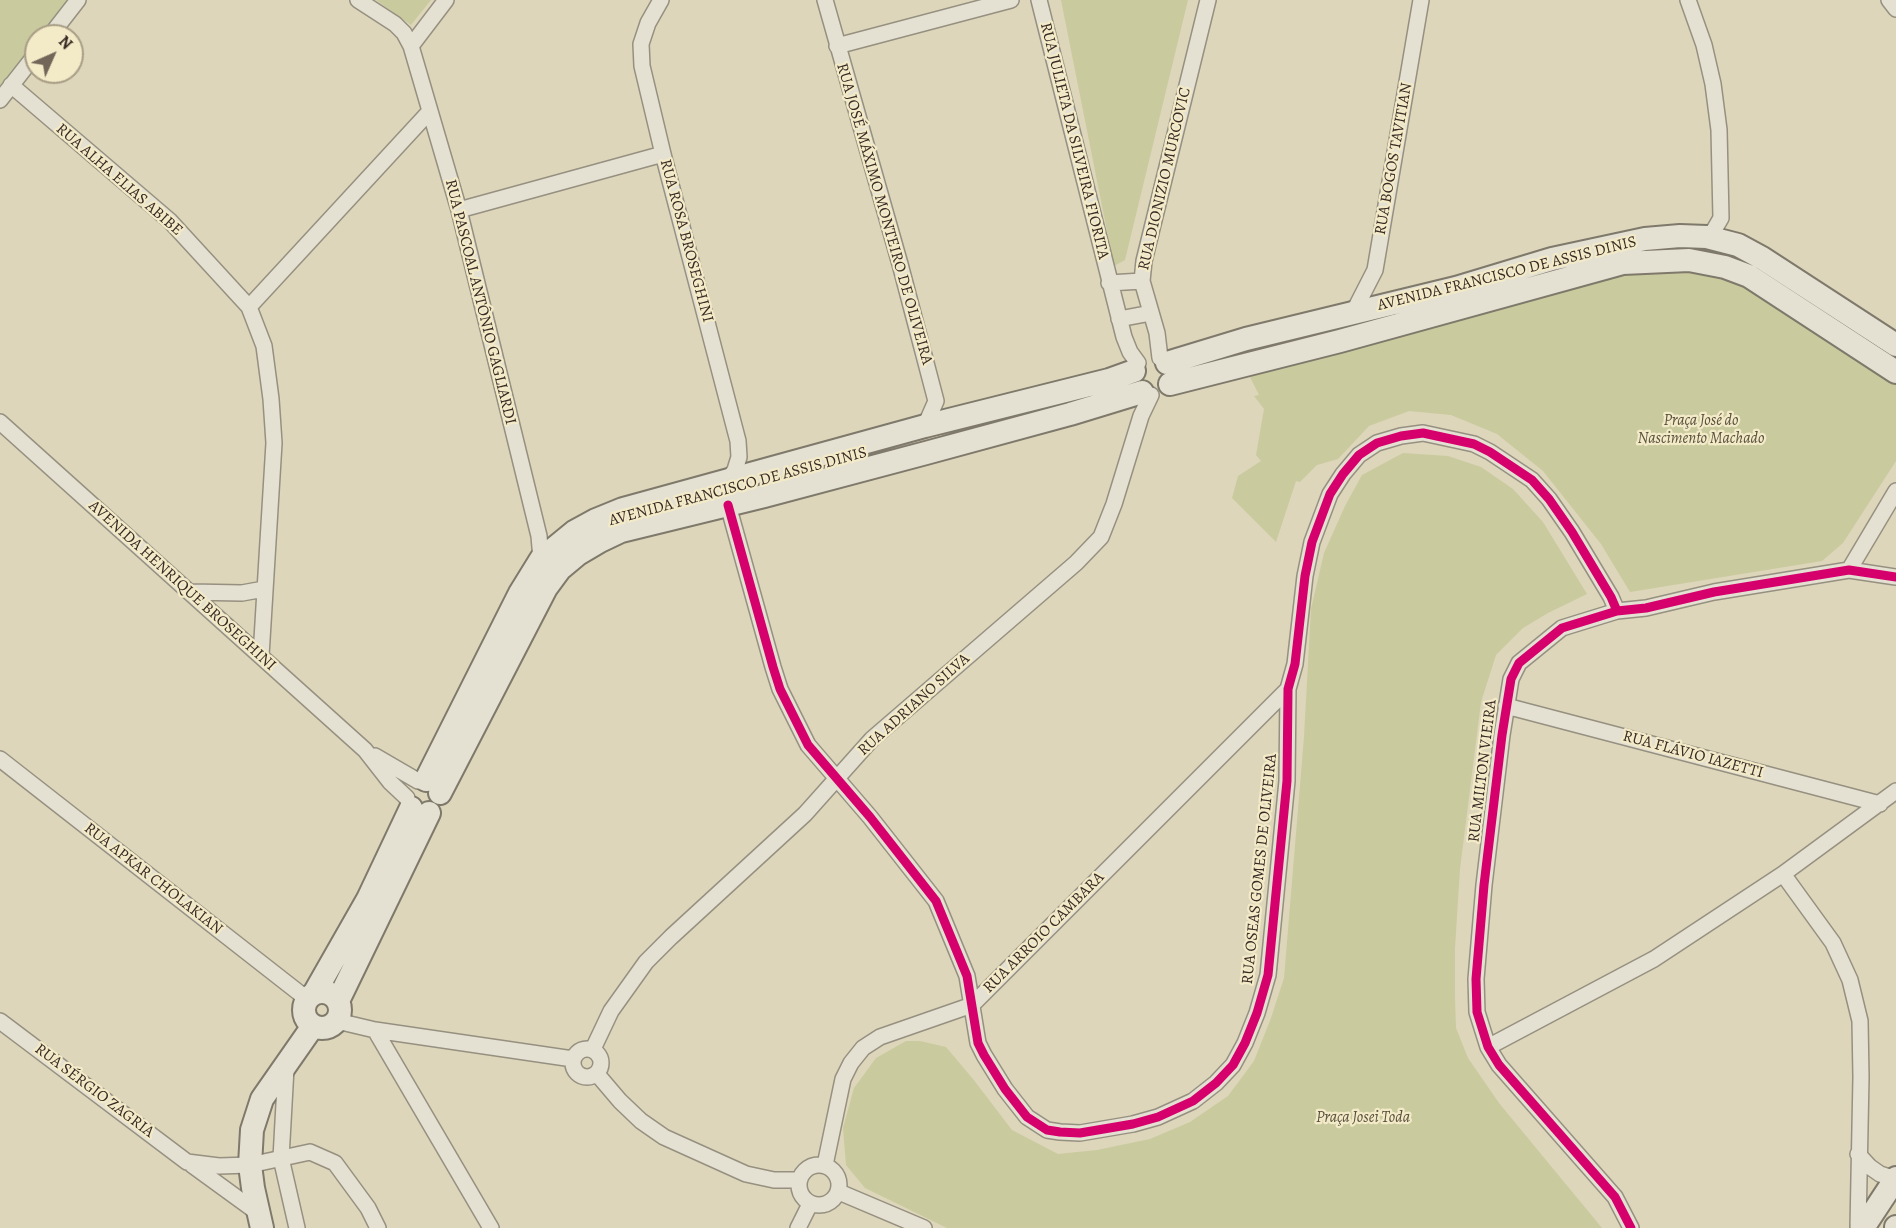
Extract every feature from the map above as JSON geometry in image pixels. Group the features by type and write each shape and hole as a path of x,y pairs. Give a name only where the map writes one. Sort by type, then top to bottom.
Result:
{"main road":[{"name":"AVENIDA FRANCISCO DE ASSIS DINIS","path":"337,1011 422,796 546,588 560,569 578,554 621,531 1036,423 1246,339 1456,288 1552,259 1645,239 1680,236 1707,237 1738,245 1762,258 1896,345"},
{"name":"AVENIDA FRANCISCO DE ASSIS DINIS","path":"311,996 368,899 422,796 520,592 540,560 574,532 623,509 925,426 1098,383 1340,341 1623,263 1667,260 1698,261 1725,267 1749,276 1896,372"},
{"path":"324,992 332,995 337,1011 328,1028 313,1026 305,1019 303,1009 311,996 324,992"},
{"path":"260,1221 250,1165 252,1130 262,1099 313,1026"},
{"path":"1863,1228 1896,1179"}],"street":[{"path":"59,24 78,0"},
{"path":"358,0 394,24 404,33 411,46 446,0"},
{"name":"RUA ROSA BROSEGHINI","path":"661,0 648,23 641,44 642,66 738,441 739,457 735,470 727,482"},
{"name":"RUA JOSÉ MÁXIMO MONTEIRO DE OLIVEIRA","path":"825,0 900,264 936,401 925,426"},
{"path":"837,46 1011,0"},
{"name":"RUA JULIETA DA SILVEIRA FIORITA","path":"1039,0 1124,337 1130,352 1152,375"},
{"name":"RUA DIONIZIO MURCOVIC","path":"1152,375 1157,333 1142,281 1151,228 1208,0"},
{"name":"RUA BOGOS TAVITIAN","path":"1353,313 1376,270 1420,0"},
{"path":"1688,0 1704,45 1713,84 1719,130 1721,218 1707,237"},
{"path":"1889,0 1896,9"},
{"name":"RUA PASCOAL ANTÔNIO GAGLIARDI","path":"411,46 459,210 528,492 538,536 540,560"},
{"path":"0,100 24,69"},
{"name":"RUA ALHA ELIAS ABIBE","path":"11,86 170,221 249,307 264,346 272,399 274,443 261,656"},
{"path":"249,307 430,111"},
{"path":"459,210 663,154"},
{"path":"1109,283 1142,281"},
{"path":"1119,319 1151,313"},
{"name":"RUA ADRIANO SILVA","path":"593,1049 611,1011 646,962 805,814 872,739 1076,563 1101,537 1114,504 1152,375"},
{"name":"AVENIDA HENRIQUE BROSEGHINI","path":"0,422 365,750 422,796"},
{"name":"RUA OSEAS GOMES DE OLIVEIRA","path":"728,505 780,689 808,744 936,901 967,976 978,1043 1005,1089 1027,1117 1047,1130 1060,1132 1080,1132 1132,1124 1158,1117 1193,1101 1216,1083 1233,1065 1245,1043 1268,975 1287,781 1288,689 1295,664 1305,576 1312,542 1330,494 1342,474 1359,455 1377,443 1423,433 1474,444 1510,464 1532,480 1549,499 1572,532 1617,611"},
{"path":"1849,570 1896,491"},
{"name":"RUA MILTON VIEIRA","path":"1631,1228 1615,1197 1499,1065 1488,1047 1477,1012 1476,979 1486,874 1511,679 1519,663 1562,628 1617,611 1646,608 1714,592 1849,570 1896,577"},
{"path":"190,592 242,593 264,589"},
{"name":"RUA ARROIO CAMBARA","path":"825,1165 843,1079 851,1063 863,1048 889,1033 972,1005 1288,689"},
{"name":"RUA FLÁVIO IAZETTI","path":"1506,706 1880,804"},
{"name":"RUA APKAR CHOLAKIAN","path":"0,759 311,996"},
{"path":"1488,1047 1654,959 1783,874 1896,790"},
{"path":"1783,874 1833,943 1850,980 1860,1021 1858,1228"},
{"path":"337,1011 375,1030 573,1059"},
{"name":"RUA SÉRGIO ZAGRIA","path":"0,1021 187,1162 260,1221"},
{"path":"375,1030 491,1228"},
{"path":"585,1048 593,1049 600,1056 602,1065 597,1074 589,1078 580,1075 573,1068 573,1059 585,1048"},
{"path":"287,1063 281,1158 297,1228"},
{"path":"597,1074 620,1101 641,1121 663,1137 746,1174 774,1180 798,1180"},
{"name":"RUA SÉRGIO ZAGRIA","path":"187,1162 219,1166 250,1165 310,1152 335,1163 368,1208 378,1228"},
{"path":"1858,1154 1880,1174 1896,1179"},
{"path":"813,1165 825,1165 834,1171 840,1181 839,1192 832,1202 821,1206 810,1204 800,1194 798,1180 804,1170 813,1165"},
{"path":"839,1192 924,1228"},
{"path":"798,1228 810,1204"}],"green space":[{"path":"0,0 68,0 49,24 24,24 24,55 0,86"},
{"path":"376,0 431,0 411,25"},
{"path":"1061,0 1188,0 1125,260 1114,266"},
{"name":"Praça José do Nascimento Machado","path":"1662,265 1724,274 1896,377 1896,461 1843,543 1822,561 1630,592 1601,544 1543,471 1497,434 1451,415 1409,411 1369,426 1338,459 1317,465 1300,482 1296,481 1276,542 1232,498 1238,476 1261,461 1256,455 1264,409 1254,396 1259,395 1250,377 1420,326"},
{"name":"Praça Josei Toda","path":"1403,453 1448,456 1481,467 1513,489 1543,522 1587,594 1523,628 1496,655 1481,702 1460,869 1455,948 1455,998 1456,1028 1468,1058 1499,1103 1602,1228 947,1228 865,1188 846,1165 843,1128 854,1088 876,1058 906,1041 920,1041 946,1047 1012,1130 1058,1154 1097,1150 1150,1139 1190,1122 1228,1096 1254,1061 1284,978 1304,737 1311,609 1324,553 1362,475"}],"cycle path":[{"path":"728,505 780,689 808,745 870,817 936,901 967,976 978,1043 1005,1089 1027,1117 1047,1130 1060,1132 1080,1133 1133,1124 1158,1117 1193,1101 1216,1083 1233,1065 1245,1043 1268,975 1287,781 1288,689 1295,664 1305,576 1312,542 1330,494 1359,455 1377,443 1423,433 1474,444 1490,452 1532,480 1549,499 1572,532 1617,611"},
{"path":"1631,1228 1615,1197 1499,1065 1488,1047 1477,1012 1476,979 1484,885 1511,679 1519,663 1562,628 1617,611 1646,608 1714,592 1849,570 1896,577"}]}
